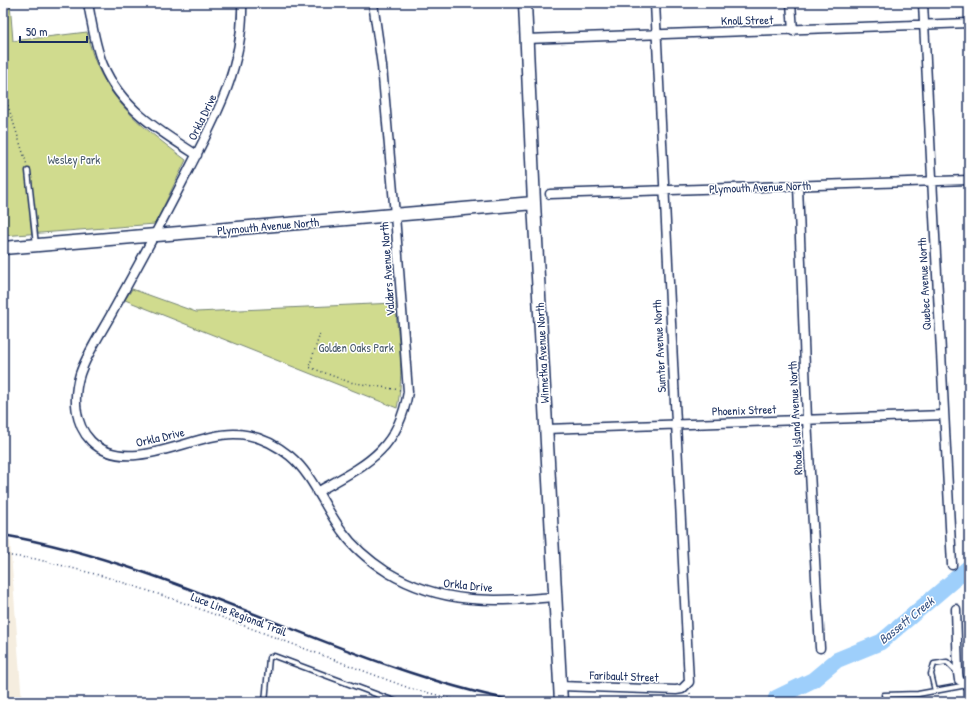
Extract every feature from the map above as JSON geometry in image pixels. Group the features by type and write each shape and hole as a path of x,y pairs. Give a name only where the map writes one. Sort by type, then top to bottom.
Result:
{"main road":[{"name":"Winnetka Avenue North","path":"525,3 534,203 561,702"},
{"name":"Plymouth Avenue North","path":"3,248 395,216 534,203"}],"street":[{"path":"88,3 95,38 103,65 123,99 141,117 197,154"},
{"name":"Orkla Drive","path":"242,3 241,34 236,65 217,116 156,235 80,372 75,401 83,430 92,442 102,448 116,454 131,456 216,435 235,434 250,436 267,441 295,460 342,531 358,550 379,566 406,582 447,597 471,600 555,597"},
{"name":"Valders Avenue North","path":"317,492 374,458 387,444 405,411 408,392 382,66 373,3"},
{"name":"Sumter Avenue North","path":"654,3 689,677 686,687"},
{"path":"791,3 793,31"},
{"name":"Quebec Avenue North","path":"923,3 952,565"},
{"name":"Knoll Street","path":"526,39 969,24"},
{"name":"Plymouth Avenue North","path":"550,194 969,180"},
{"name":"Rhode Island Avenue North","path":"798,186 807,419 820,648"},
{"name":"Phoenix Street","path":"546,429 944,415"},
{"path":"956,609 959,680 969,685"},
{"name":"Faribault Street","path":"560,686 676,690 686,687"}],"lane":[{"path":"28,171 36,245"},
{"path":"265,702 269,658 274,656 397,702"},
{"path":"935,691 931,674 934,664 947,662 958,673"},
{"path":"884,695 900,696 969,685"}],"path":[{"path":"3,90 28,171"},
{"path":"320,334 309,367 349,382 408,392"},
{"name":"Luce Line Regional Trail","path":"3,555 36,559 132,586 176,600 409,688 465,702"}],"shaded area":[{"path":"3,540 10,541 22,702 3,702"}],"green space":[{"name":"Wesley Park","path":"3,3 10,3 13,41 87,32 93,54 101,73 123,106 136,120 186,160 155,224 3,236"},
{"name":"Golden Oaks Park","path":"132,289 196,312 395,303 401,369 397,408 125,300"}],"waterway":[{"name":"Bassett Creek","path":"776,698 813,680 837,660 881,642 969,567"}],"railway":[{"path":"3,535 70,550 135,569 389,666 454,686 520,702"}]}
